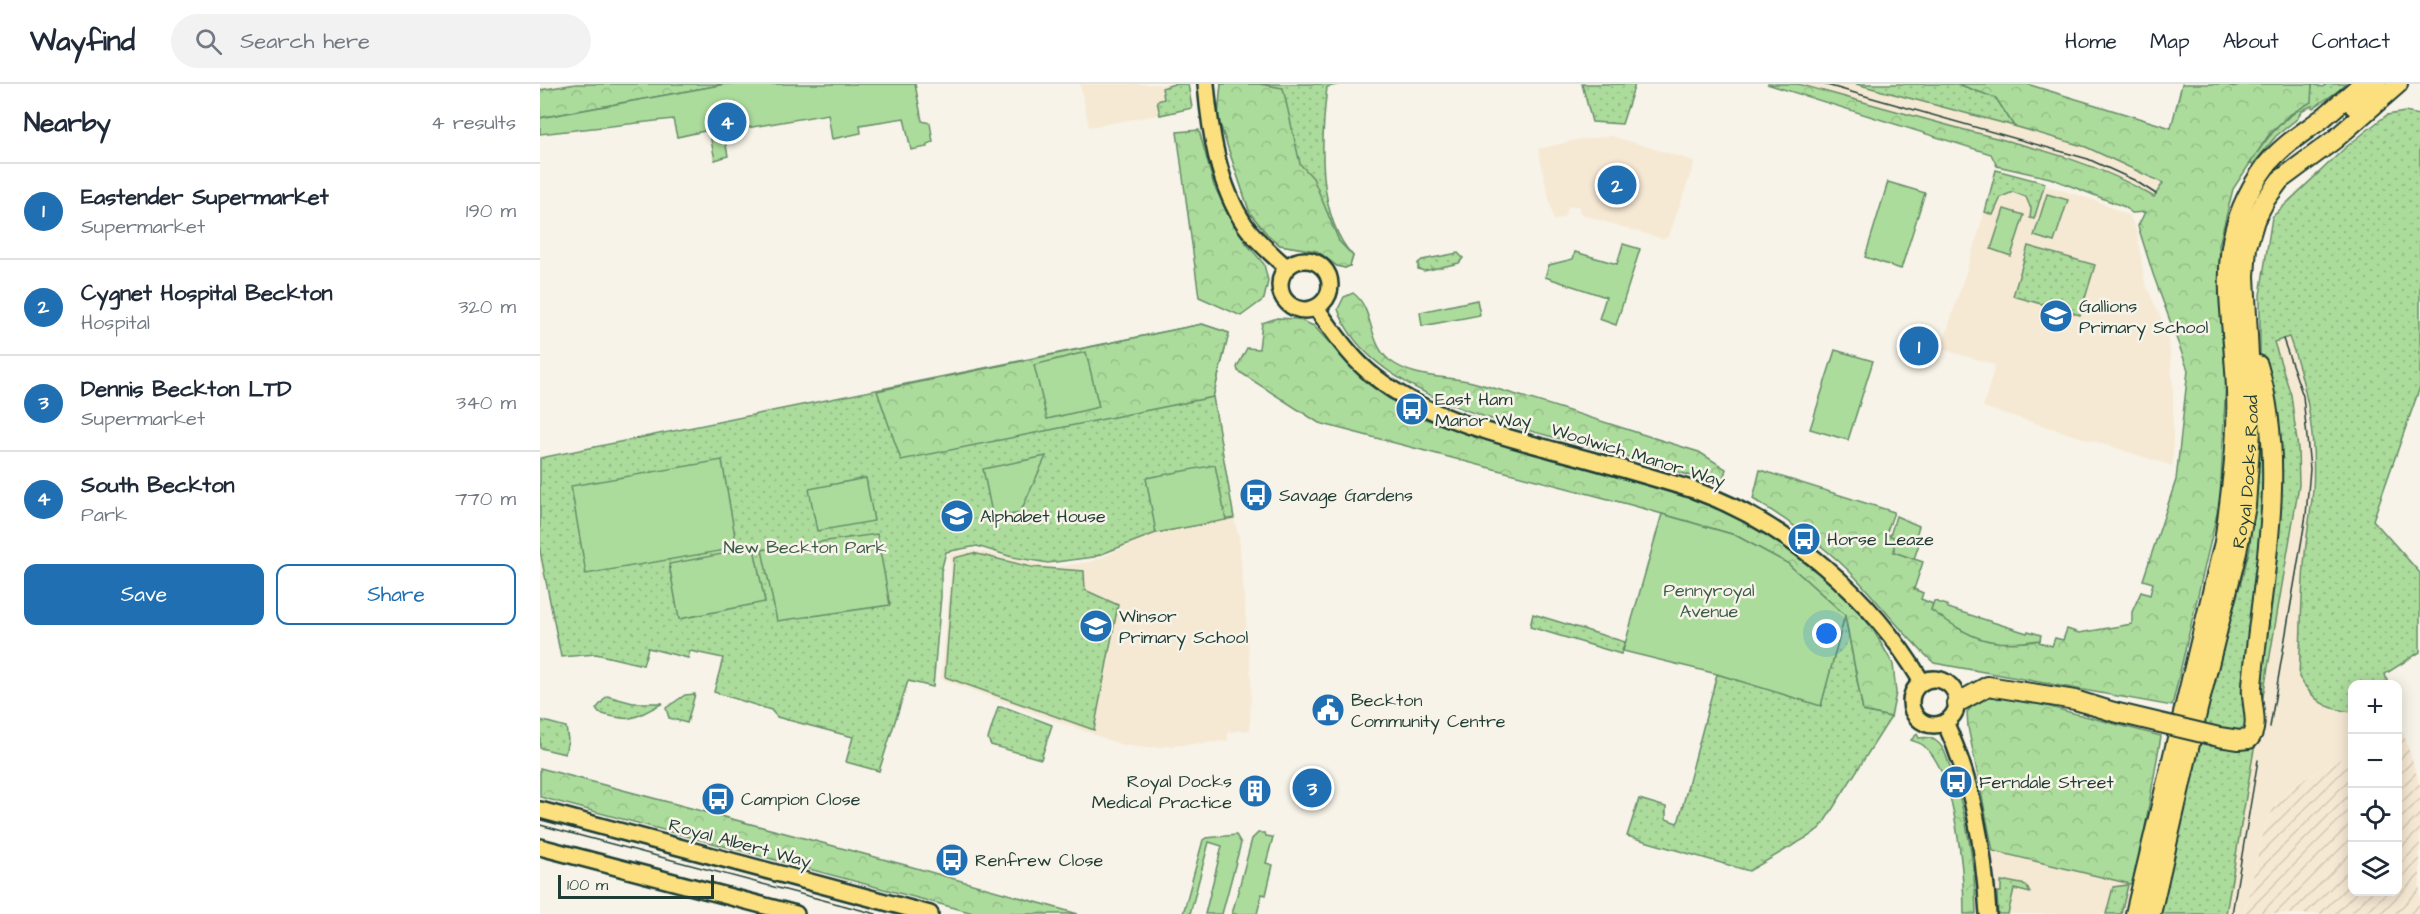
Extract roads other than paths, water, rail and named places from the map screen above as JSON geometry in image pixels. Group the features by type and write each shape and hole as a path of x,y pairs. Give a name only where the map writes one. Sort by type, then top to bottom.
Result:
{"highway":[{"name":"Royal Docks Road","path":"2151,914 2195,720 2238,552 2244,518 2252,416 2245,276 2247,247 2255,220 2266,199 2280,180 2334,140 2398,84"},
{"name":"Royal Docks Road","path":"2135,914 2224,542 2232,484 2236,392 2228,279 2230,244 2243,202 2264,168 2279,150 2369,85"},
{"path":"1957,703 1988,686 2075,700 2110,711 2219,737 2249,739 2256,726 2252,710 2252,686 2268,562 2271,512 2270,438 2263,382 2249,335"}],"main road":[{"path":"1206,84 1215,146 1234,204 1245,225 1265,249 1287,268"},
{"path":"1303,260 1312,261 1326,273 1329,289 1327,297 1316,308 1300,310 1287,302 1280,288 1282,274 1287,268 1303,260"},
{"name":"Woolwich Manor Way","path":"1316,308 1339,341 1375,378 1429,409 1490,432 1694,490 1724,501 1750,515 1810,555 1855,596 1876,618 1922,682"},
{"path":"1933,679 1943,681 1952,688 1957,703 1954,714 1945,722 1938,725 1923,723 1912,711 1912,694 1922,682 1933,679"},
{"path":"1945,722 1966,778 1980,831 1988,914"},
{"name":"Royal Albert Way","path":"540,810 930,914"},
{"path":"540,847 796,914"}],"tram line":[{"path":"1823,84 2088,159 2134,180 2156,194"},
{"path":"2270,727 2306,515 2310,469 2303,396 2283,339"},
{"path":"2232,914 2258,760"},
{"path":"540,825 876,914"}],"place":[{"name":"South Beckton","path":"727,122"},
{"name":"Cygnet Hospital Beckton","path":"1617,185"},
{"name":"Gallions Primary School","path":"2056,316"},
{"name":"Eastender Supermarket","path":"1919,346"},
{"name":"East Ham Manor Way","path":"1412,409"},
{"name":"Savage Gardens","path":"1256,495"},
{"name":"Alphabet House","path":"957,516"},
{"name":"Horse Leaze","path":"1804,539"},
{"name":"Winsor Primary School","path":"1096,626"},
{"name":"Beckton Community Centre","path":"1328,710"},
{"name":"Ferndale Street","path":"1956,782"},
{"name":"Dennis Beckton LTD","path":"1312,788"},
{"name":"Royal Docks Medical Practice","path":"1255,791"},
{"name":"Campion Close","path":"718,799"},
{"name":"Renfrew Close","path":"952,860"}],"park label":[{"name":"New Beckton Park","path":"805,547"},
{"name":"Pennyroyal Avenue","path":"1709,600"}]}
